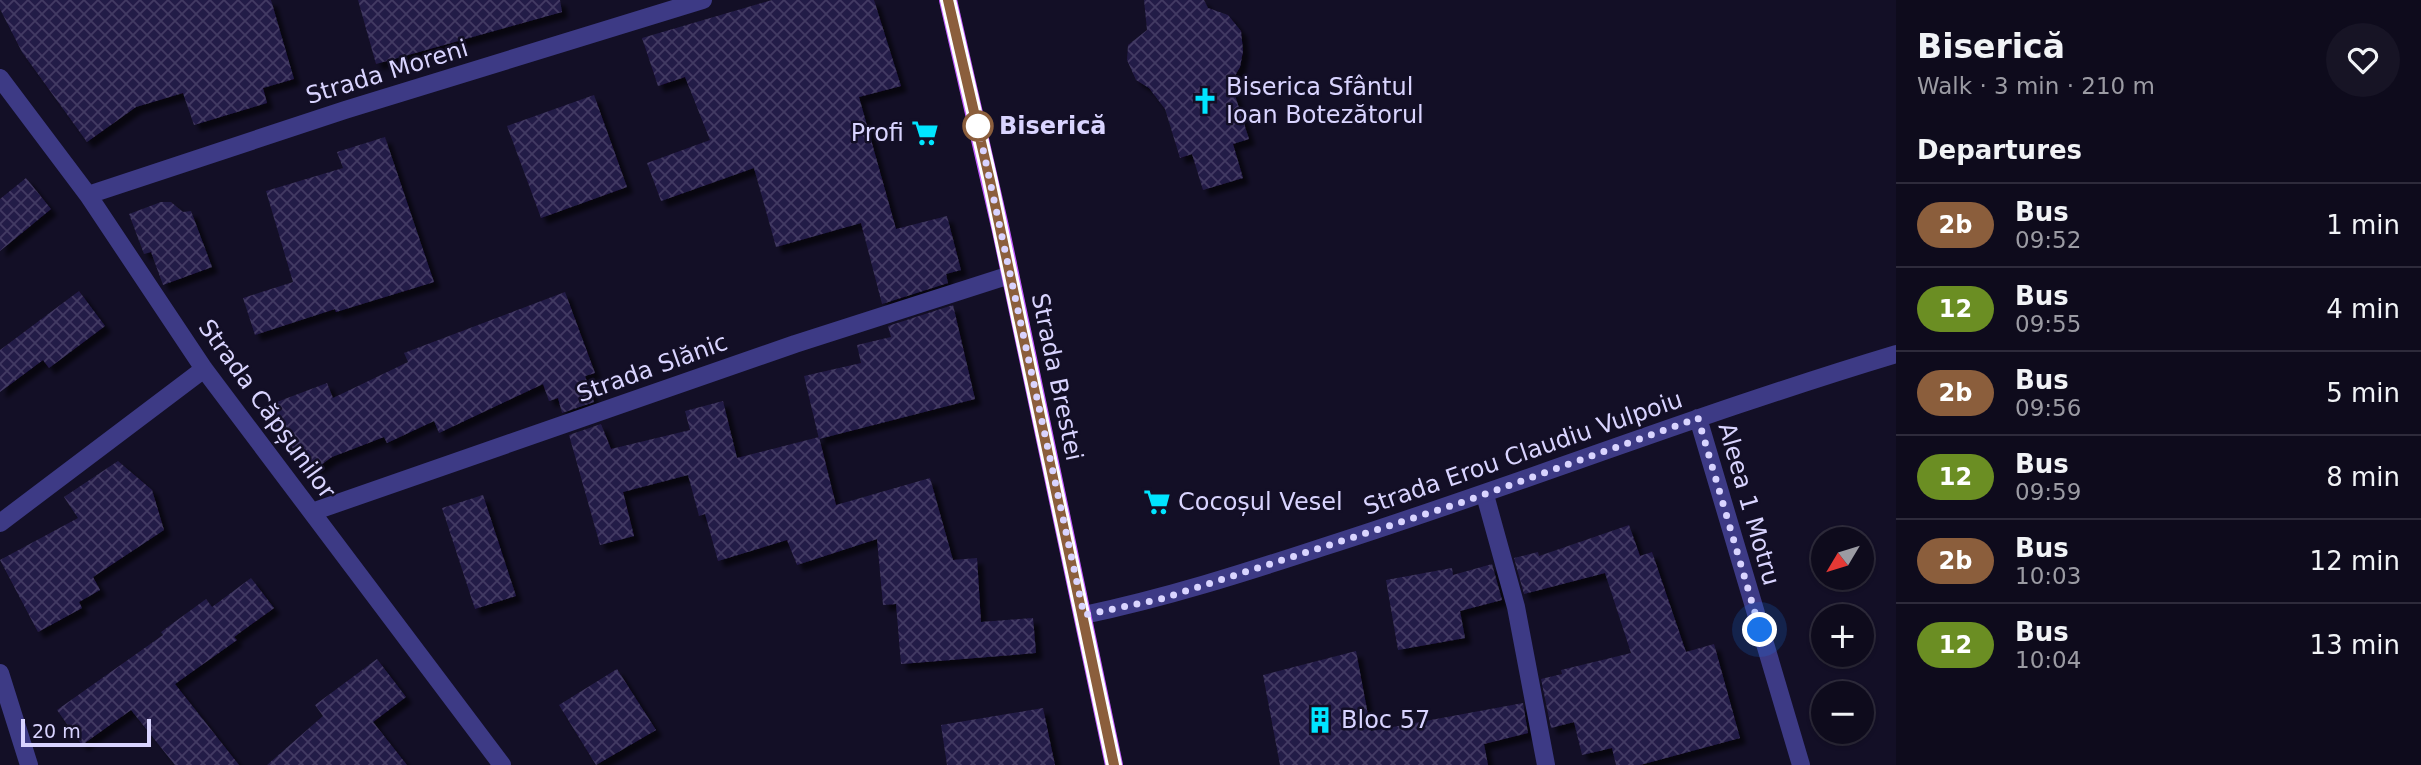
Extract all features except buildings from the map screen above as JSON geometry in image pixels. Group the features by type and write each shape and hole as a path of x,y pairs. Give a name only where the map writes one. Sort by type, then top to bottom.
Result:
{"main road":[{"name":"Strada Brestei","path":"948,0 1084,615 1114,765"}],"street":[{"name":"Strada Moreni","path":"88,194 345,110 703,0"},
{"name":"Strada Căpșunilor","path":"0,78 88,194 204,369 502,765"},
{"name":"Strada Slănic","path":"312,512 794,344 1010,275"},
{"name":"Strada Erou Claudiu Vulpoiu","path":"1084,615 1161,599 1485,495 1698,418 1896,354"},
{"path":"0,523 204,369"},
{"name":"Aleea 1 Motru","path":"1698,418 1801,765"},
{"path":"1485,495 1516,607 1546,765"},
{"path":"0,673 29,765"}],"bus line":[{"name":"2b","path":"948,0 990,181 1114,765"}],"place":[{"name":"Biserica Sfântul Ioan Botezătorul","path":"1205,101"},
{"name":"Biserică","path":"978,126"},
{"name":"Profi","path":"925,133"},
{"name":"Cocoșul Vesel","path":"1157,502"},
{"name":"Bloc 57","path":"1320,720"}],"route":[{"path":"978,126 1084,615 1161,599 1485,495 1698,418 1760,630"}]}
